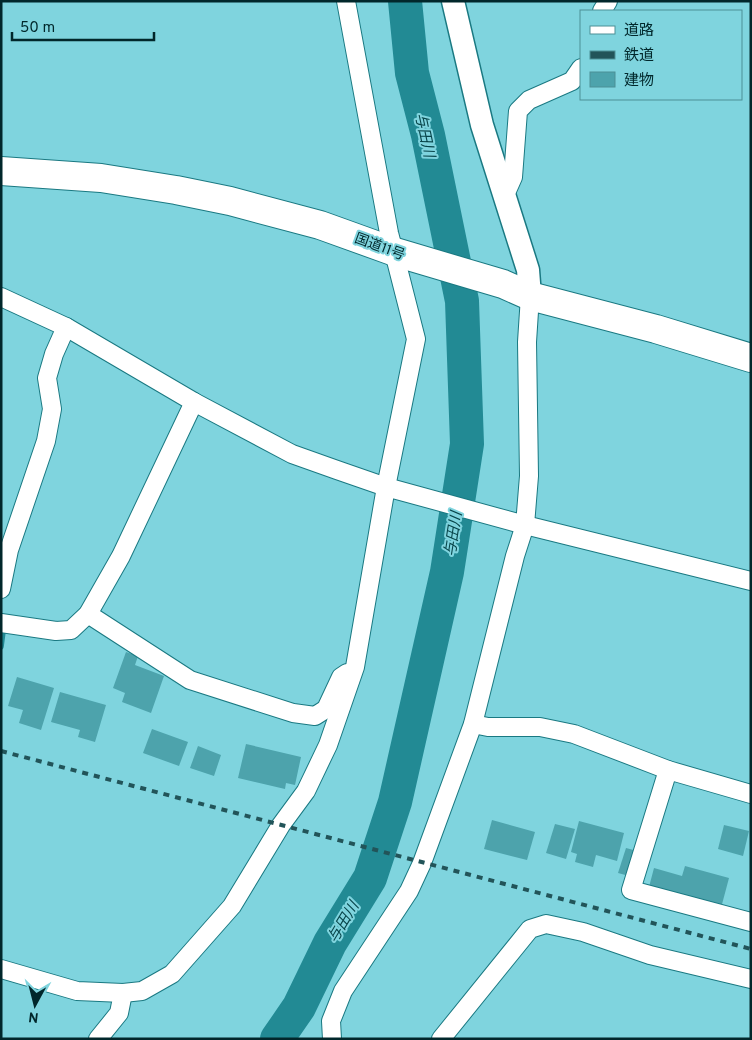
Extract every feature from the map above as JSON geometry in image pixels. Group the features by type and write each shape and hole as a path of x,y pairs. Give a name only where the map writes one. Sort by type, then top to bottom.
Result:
{"highway":[{"name":"国道11号","path":"1,171 101,178 176,190 320,225 403,255 500,284 530,296 656,328 751,358"}],"street":[{"path":"1,969 76,991 123,993 142,991 172,974 232,906 281,825 306,792 328,745 356,667 392,489 416,339 403,255 389,233 346,1"},
{"path":"332,1039 331,1022 343,991 409,891 422,863 473,724 515,556 517,523 529,476 527,342 530,296 528,270 482,125 453,1"},
{"path":"505,195 513,177 518,112 529,100 572,81 580,69"},
{"path":"1,297 66,327 194,402 292,454 392,489 517,523 751,581"},
{"path":"1,589 9,550 46,442 52,409 47,378 54,354 66,327"},
{"path":"1,623 56,631 71,630 88,614 121,556 194,402"},
{"path":"88,614 190,680 293,713 315,716 326,709 341,677 356,667"},
{"path":"473,724 488,727 540,727 574,734 668,770 751,794"},
{"path":"668,770 631,890 751,922"},
{"path":"441,1039 530,929 546,924 583,932 650,955 751,979"},
{"path":"98,1039 119,1013 123,993"}],"building":[{"path":"126,652 138,656 135,665 164,676 151,713 122,702 125,693 113,688"},
{"path":"17,677 54,688 41,730 19,723 23,710 8,706"},
{"path":"60,692 106,705 95,742 78,737 80,730 51,722"},
{"path":"152,729 188,742 179,766 143,753"},
{"path":"246,744 301,757 295,785 286,783 285,789 238,778"},
{"path":"198,746 221,755 214,776 190,768"},
{"path":"492,820 535,832 527,860 484,849"},
{"path":"579,821 624,833 617,861 596,855 593,867 575,862 577,854 571,852"},
{"path":"555,824 575,829 566,859 546,853"},
{"path":"724,825 749,831 743,856 718,849"},
{"path":"626,848 641,852 633,877 618,873"},
{"path":"685,866 729,878 721,908 649,887 654,868 682,876"}],"waterway":[{"name":"与田川","path":"277,1039 299,1007 330,943 370,878 395,802 447,572 467,444 462,301 428,135 412,73 405,1"},
{"path":"1,647 3,632"}],"railway":[{"path":"1,751 751,949"}]}
